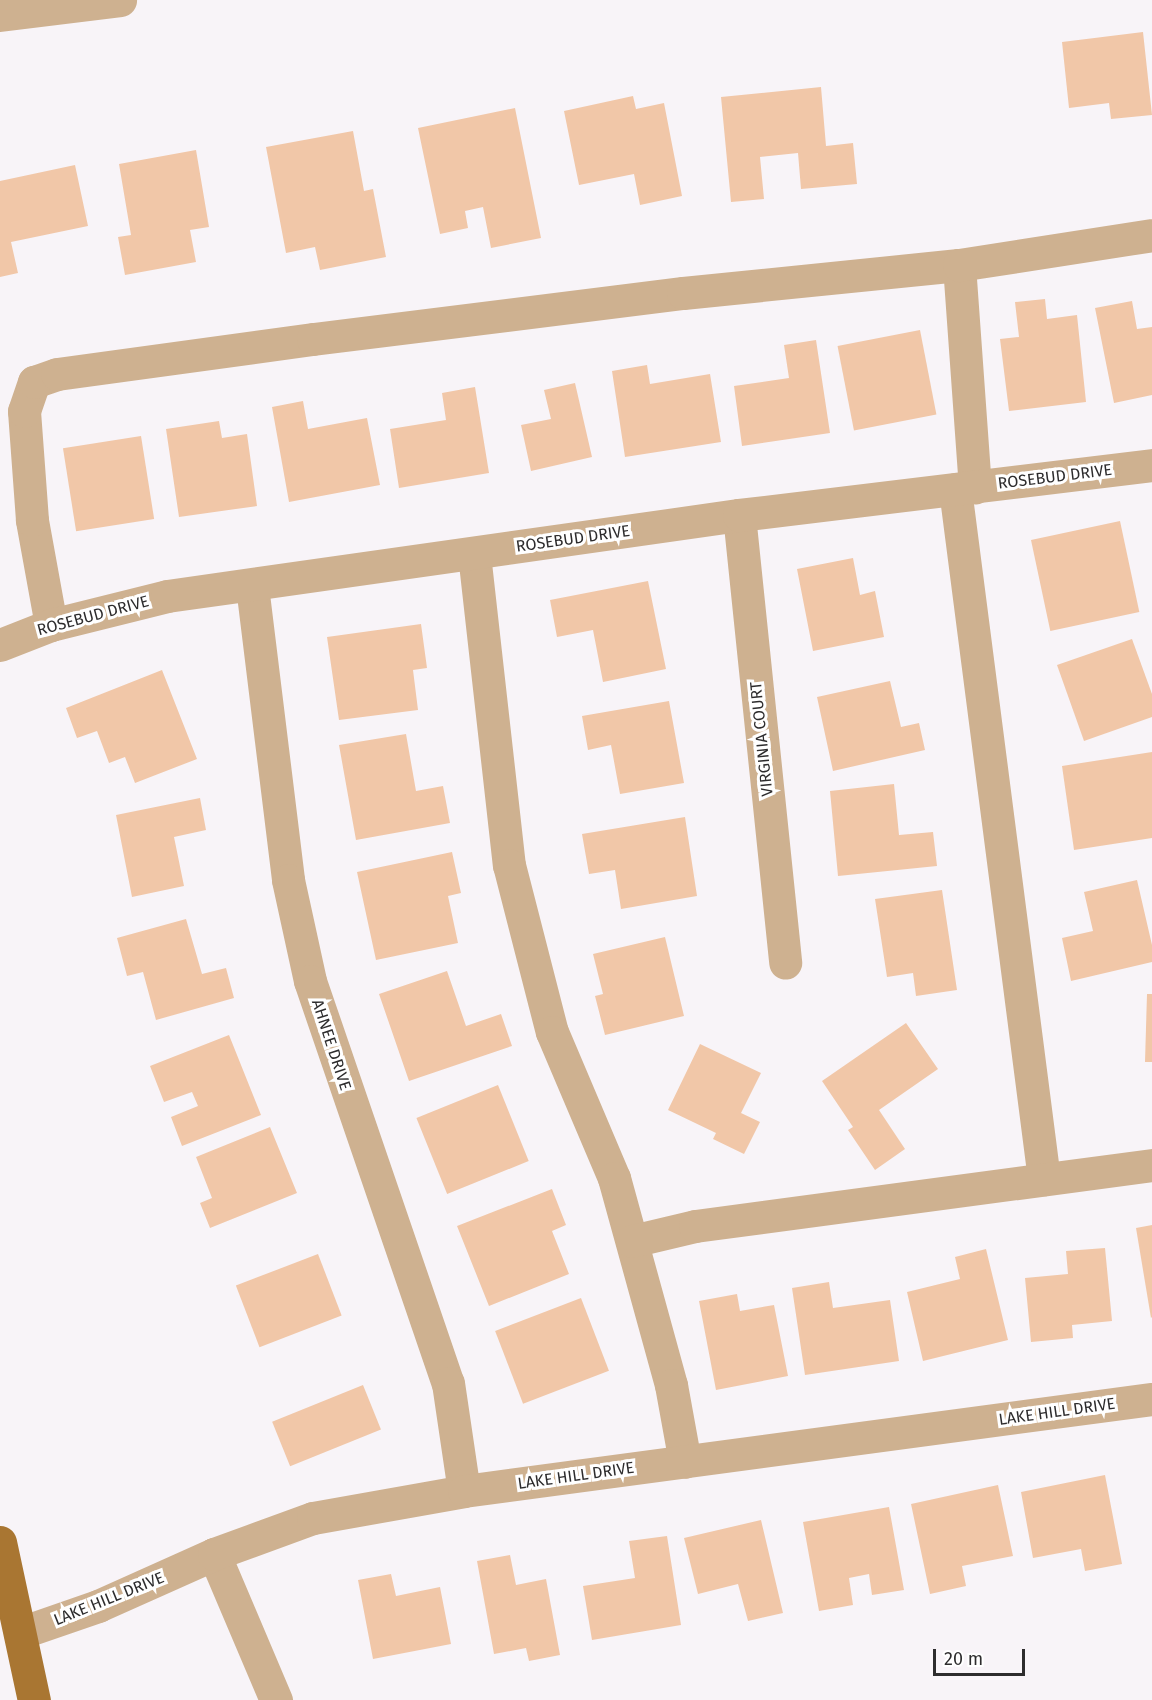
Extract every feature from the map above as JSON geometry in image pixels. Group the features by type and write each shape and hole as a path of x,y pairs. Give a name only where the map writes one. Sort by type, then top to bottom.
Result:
{"main road":[{"path":"0,1542 34,1700"}],"street":[{"path":"0,15 120,0"},
{"path":"51,625 32,520 24,411 34,382 57,374 313,339 682,293 959,265 1152,235"},
{"path":"959,265 965,488 1044,1179"},
{"name":"ROSEBUD DRIVE","path":"0,645 51,625 167,596 252,586 739,515 1152,465"},
{"name":"VIRGINIA COURT","path":"739,515 785,963"},
{"path":"474,554 509,865 552,1032 614,1178 671,1385 685,1461"},
{"name":"AHNEE DRIVE","path":"252,586 288,880 310,981 448,1383 464,1491"},
{"path":"632,1241 695,1226 1152,1165"},
{"name":"LAKE HILL DRIVE","path":"20,1633 99,1606 214,1554 313,1518 464,1491 1152,1399"},
{"path":"214,1554 276,1700"}],"building":[{"path":"1143,32 1152,115 1111,119 1109,103 1069,108 1062,42"},
{"path":"821,87 826,146 853,143 857,184 801,189 798,153 760,157 764,199 731,202 721,97"},
{"path":"633,96 636,109 664,103 682,196 640,205 634,174 579,185 564,111"},
{"path":"515,108 541,238 491,248 483,207 465,211 468,228 440,234 418,128"},
{"path":"353,131 364,191 373,189 386,257 320,270 315,247 286,253 266,147"},
{"path":"196,150 209,227 190,230 196,262 125,275 118,237 131,235 119,164"},
{"path":"75,165 88,226 11,242 18,273 0,277 0,181"},
{"path":"1045,299 1047,319 1077,315 1086,402 1009,411 1000,339 1019,337 1015,302"},
{"path":"1132,301 1137,329 1152,327 1152,395 1114,403 1095,308"},
{"path":"920,330 936,414 854,430 838,346"},
{"path":"816,340 830,433 742,446 734,386 789,378 784,345"},
{"path":"647,365 650,384 710,374 721,442 625,457 612,371"},
{"path":"575,383 592,457 531,471 521,425 551,419 544,390"},
{"path":"475,387 489,473 399,488 390,429 446,420 442,393"},
{"path":"303,401 308,429 367,418 380,485 289,502 272,407"},
{"path":"219,421 222,438 247,434 257,506 179,517 166,429"},
{"path":"141,436 154,519 76,531 63,448"},
{"path":"1120,521 1139,612 1050,631 1031,540"},
{"path":"853,558 860,595 875,591 884,637 813,651 797,569"},
{"path":"648,581 666,669 603,682 593,630 557,637 550,600"},
{"path":"421,624 427,668 413,670 418,710 339,720 327,637"},
{"path":"1132,639 1152,694 1152,717 1084,741 1057,665"},
{"path":"162,670 197,759 135,783 125,757 109,763 97,731 77,738 66,708"},
{"path":"890,681 901,727 919,723 925,750 833,771 817,697"},
{"path":"669,701 684,783 620,794 611,745 588,750 582,716"},
{"path":"406,734 416,791 443,786 450,823 356,840 339,745"},
{"path":"1152,752 1152,838 1074,850 1062,766"},
{"path":"894,784 899,835 933,832 937,866 838,876 830,791"},
{"path":"200,798 206,830 174,837 184,886 132,897 116,815"},
{"path":"685,817 697,896 621,909 615,870 589,874 582,834"},
{"path":"452,852 461,893 448,896 458,943 376,960 357,872"},
{"path":"1137,880 1152,945 1152,962 1071,981 1062,938 1093,931 1084,892"},
{"path":"942,890 957,990 916,996 913,973 887,977 875,899"},
{"path":"186,919 202,974 226,968 234,998 156,1020 143,972 127,976 117,938"},
{"path":"665,937 684,1016 605,1035 595,996 603,994 593,954"},
{"path":"447,971 466,1026 501,1014 512,1046 409,1081 379,994"},
{"path":"1147,994 1152,994 1152,1062 1145,1062"},
{"path":"906,1023 938,1069 879,1110 905,1149 875,1170 848,1130 853,1127 822,1081"},
{"path":"229,1035 261,1115 182,1146 171,1117 198,1106 192,1092 164,1102 150,1066"},
{"path":"700,1044 761,1073 741,1113 760,1122 744,1154 713,1139 716,1133 668,1110"},
{"path":"498,1085 529,1161 447,1194 416,1118"},
{"path":"270,1127 297,1193 210,1228 200,1203 212,1198 196,1157"},
{"path":"552,1189 566,1225 552,1231 569,1274 489,1306 457,1226"},
{"path":"1152,1225 1152,1317 1151,1318 1136,1228"},
{"path":"1105,1248 1112,1321 1072,1325 1073,1338 1031,1342 1025,1278 1068,1274 1066,1251"},
{"path":"986,1249 1008,1340 923,1361 907,1292 960,1279 955,1257"},
{"path":"318,1254 342,1316 259,1347 236,1286"},
{"path":"829,1282 833,1308 890,1300 899,1361 805,1375 792,1288"},
{"path":"737,1294 740,1311 774,1305 788,1376 716,1390 699,1301"},
{"path":"581,1298 609,1371 523,1404 495,1331"},
{"path":"363,1385 381,1430 290,1466 272,1422"},
{"path":"1105,1475 1122,1564 1085,1571 1081,1549 1033,1558 1021,1492"},
{"path":"998,1485 1013,1556 962,1566 966,1586 930,1594 911,1504"},
{"path":"889,1507 904,1590 872,1595 869,1574 849,1578 853,1605 819,1611 803,1522"},
{"path":"761,1520 783,1613 748,1621 738,1584 698,1594 684,1538"},
{"path":"667,1536 681,1625 592,1640 583,1586 635,1578 629,1541"},
{"path":"510,1555 516,1585 546,1579 560,1655 529,1661 526,1648 494,1654 477,1561"},
{"path":"391,1574 396,1596 440,1587 451,1644 373,1659 358,1580"}]}
